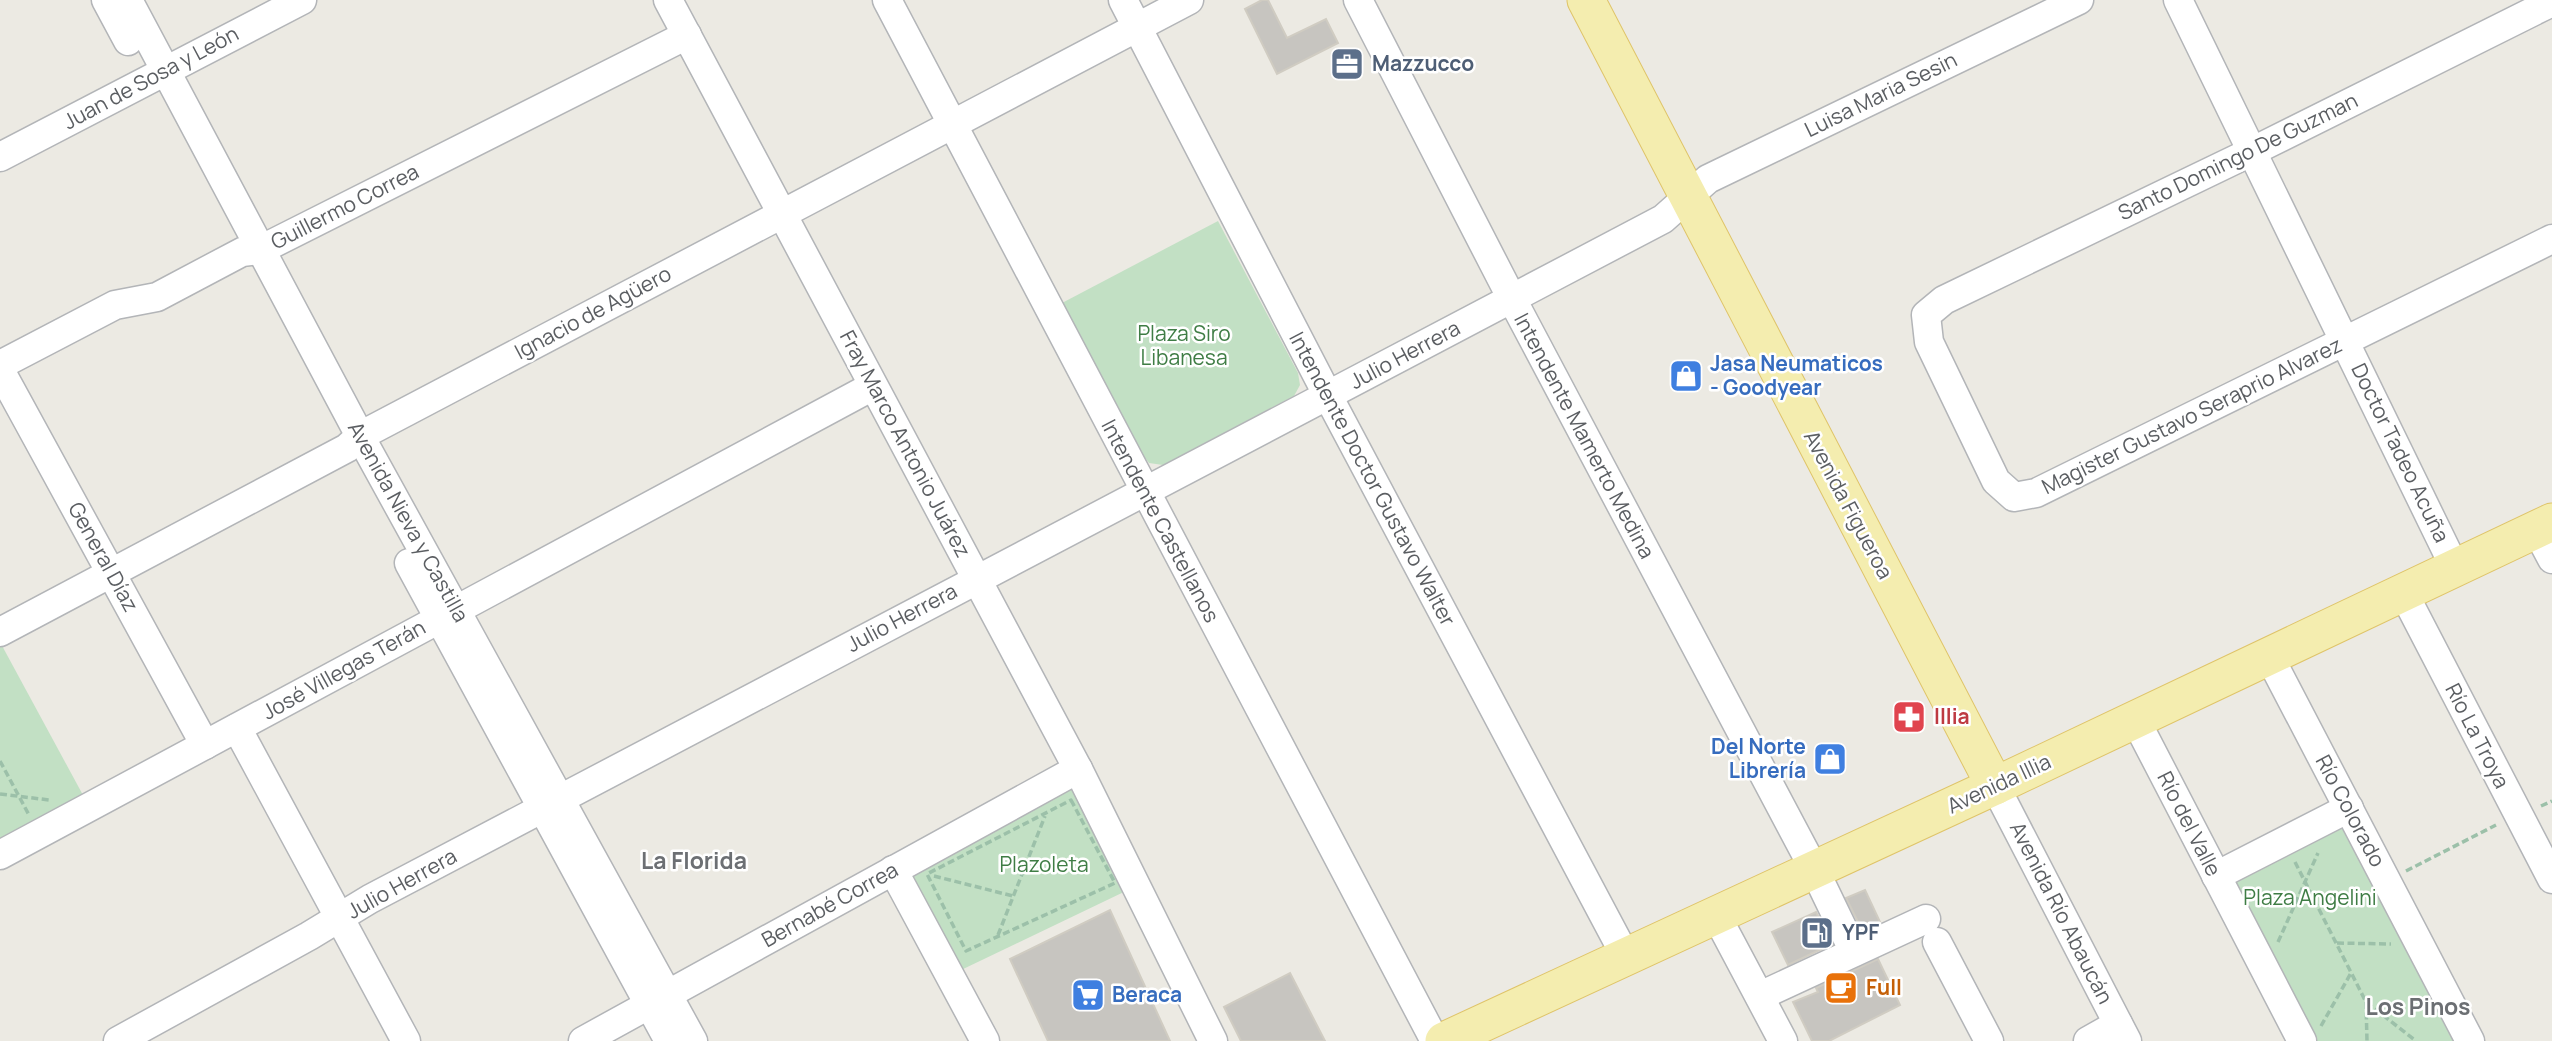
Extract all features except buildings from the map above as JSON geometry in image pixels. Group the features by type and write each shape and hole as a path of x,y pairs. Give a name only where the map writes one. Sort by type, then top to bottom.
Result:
{"main road":[{"name":"Avenida Figueroa","path":"1586,0 1995,786"},
{"name":"Avenida Illia","path":"1455,1038 2455,568 2547,537"}],"street":[{"name":"Avenida Nieva y Castilla","path":"106,0 157,75 353,442 659,999 694,1041"},
{"name":"Avenida Nieva y Castilla","path":"128,0 157,75"},
{"name":"Juan de Sosa y León","path":"0,157 302,0"},
{"name":"Fray Marco Antonio Juárez","path":"668,0 976,579 1067,775 1213,1041"},
{"name":"Intendente Castellanos","path":"887,0 1145,493 1455,1038"},
{"name":"Intendente Doctor Gustavo Walter","path":"1123,0 1328,396 1626,957"},
{"name":"Ignacio de Agüero","path":"0,632 781,214 1189,0"},
{"name":"Intendente Mamerto Medina","path":"1357,0 1814,869 1854,952"},
{"name":"Luisa Maria Sesin","path":"1687,197 1708,179 2078,0"},
{"name":"Doctor Tadeo Acuña","path":"2178,0 2455,568"},
{"name":"Santo Domingo De Guzman","path":"1926,315 1944,300 2251,152 2552,2"},
{"name":"Guillermo Correa","path":"0,368 115,305 157,297 687,35"},
{"name":"Julio Herrera","path":"118,1041 370,899 1662,219 1687,197"},
{"name":"Magister Gustavo Seraprio Alvarez","path":"1926,315 1929,342 1996,481 2014,497 2036,493 2552,239"},
{"name":"General Díaz","path":"0,368 9,406 112,571 205,745"},
{"name":"José Villegas Terán","path":"0,855 873,386"},
{"name":"Río La Troya","path":"2403,592 2552,879"},
{"name":"Río Colorado","path":"2269,656 2341,812 2387,881 2470,1041"},
{"name":"Río del Valle","path":"2135,719 2216,876 2308,1039"},
{"path":"237,728 406,1041"},
{"name":"Bernabé Correa","path":"583,1041 1067,775"},
{"name":"Avenida Río Abaucán","path":"1995,786 2123,1033"},
{"path":"2216,876 2341,812"},
{"path":"893,870 985,1041"},
{"path":"1716,915 1783,1041"},
{"path":"1760,996 1854,952 1931,931 1989,1041"},
{"name":"Avenida Nieva y Castilla","path":"659,999 669,1041"},
{"path":"2088,1041 2123,1033"}],"path":[{"path":"0,761 32,821"},
{"path":"997,937 1046,813 1067,775"},
{"path":"0,794 89,806"},
{"path":"1071,800 1115,883 966,951 927,874 1071,800"},
{"path":"2387,881 2505,820 2552,801"},
{"path":"2278,943 2305,881 2341,812"},
{"path":"2285,841 2366,1002 2416,1041"},
{"path":"893,870 927,874 1013,896"},
{"path":"2337,943 2400,944"},
{"path":"2308,1039 2351,973"},
{"path":"2366,1002 2367,1041"}],"green space":[{"name":"Plaza Siro Libanesa","path":"1218,221 1298,373 1300,385 1294,396 1163,465 1149,463 1139,450 1062,303"},
{"path":"0,642 84,797 0,843"},
{"name":"Plazoleta","path":"1071,788 1077,791 1128,890 959,971 912,882 912,874"},
{"name":"Plaza Angelini","path":"2334,803 2457,1041 2311,1041 2218,863"}],"place":[{"name":"Mazzucco","path":"1347,64"},
{"name":"Jasa Neumaticos - Goodyear","path":"1686,376"},
{"name":"Illia","path":"1909,717"},
{"name":"Del Norte Librería","path":"1830,759"},
{"name":"YPF","path":"1817,933"},
{"name":"Full","path":"1841,988"},
{"name":"Beraca","path":"1088,995"}],"district":[{"name":"La Florida","path":"694,861"},
{"name":"Los Pinos","path":"2418,1007"}]}
